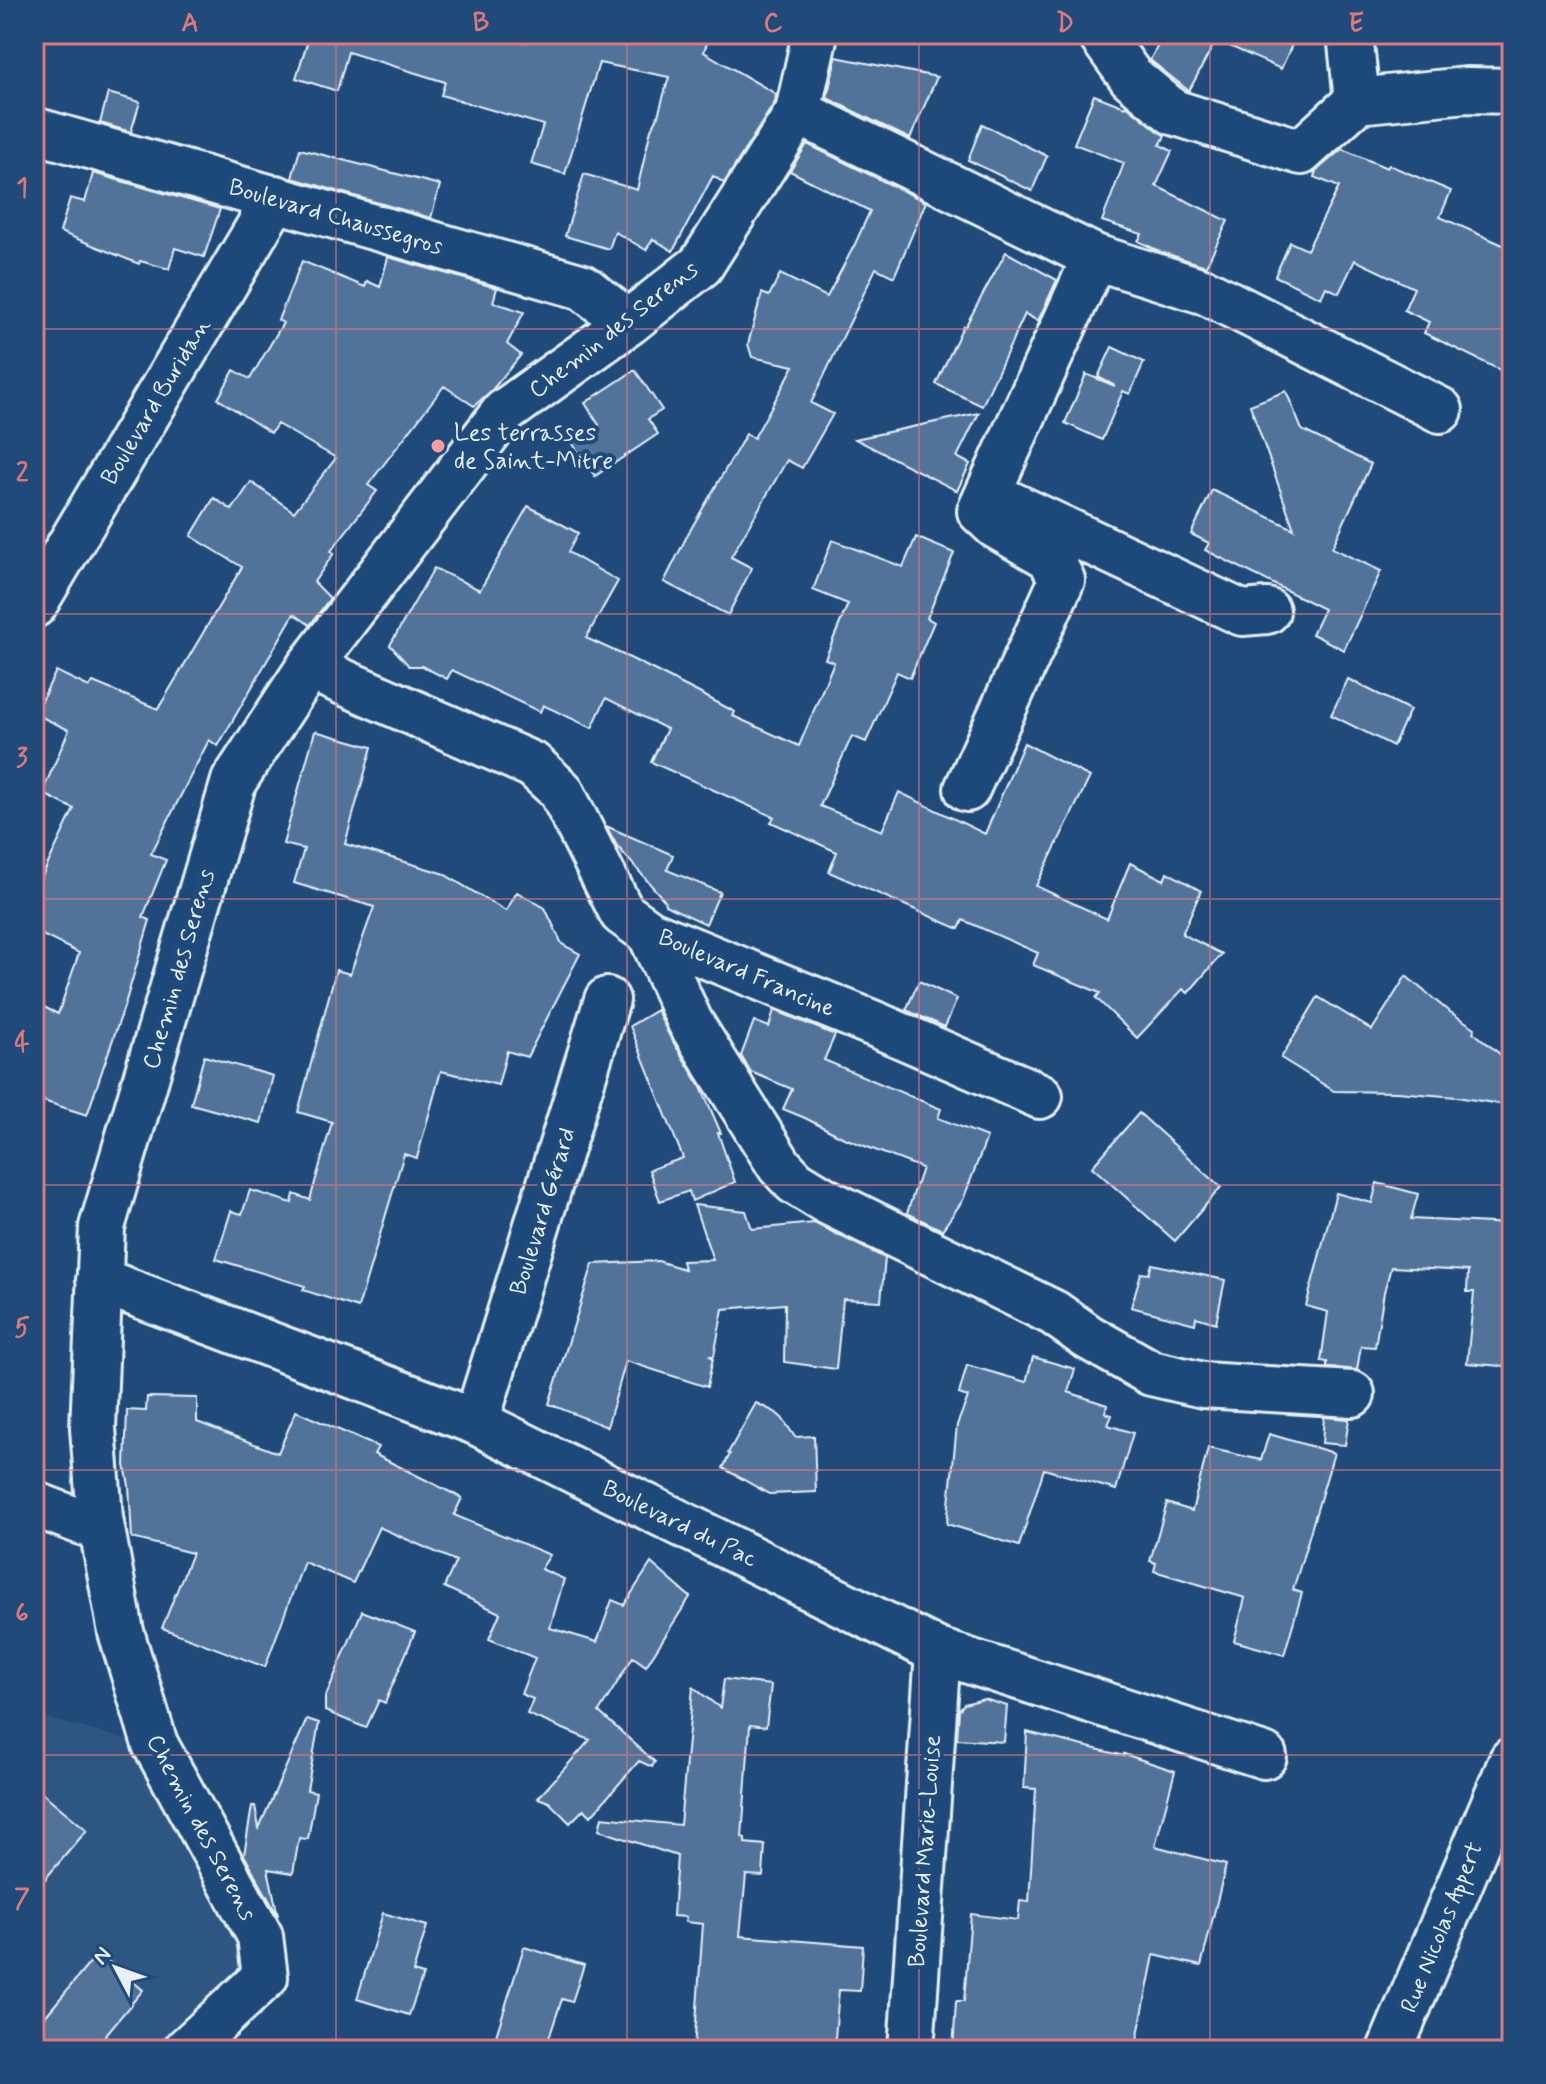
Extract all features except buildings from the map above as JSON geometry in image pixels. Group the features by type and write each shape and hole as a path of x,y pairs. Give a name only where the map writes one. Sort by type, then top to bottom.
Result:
{"street":[{"name":"Chemin des Serens","path":"186,2050 265,1977 260,1936 155,1744 121,1632 100,1518 93,1428 102,1227 234,781 309,667 504,412 628,323 701,265 798,112 815,34"},
{"path":"1100,34 1131,77 1173,112 1301,152 1357,101 1466,90 1512,91"},
{"path":"1350,34 1357,101"},
{"path":"798,112 1095,257 1206,292 1440,410"},
{"name":"Boulevard Chaussegros","path":"34,130 583,287 628,323"},
{"name":"Boulevard Buridan","path":"34,605 276,198"},
{"path":"967,789 1062,580 1050,557 996,526 980,511 1095,257"},
{"path":"988,494 1242,613 1267,611"},
{"name":"Boulevard Francine","path":"309,667 533,765 561,791 622,913 650,933 877,1025 1040,1096"},
{"path":"650,933 690,1022 780,1166 795,1182 826,1201 1054,1313 1088,1337 1151,1373 1203,1385 1352,1394"},
{"name":"Boulevard Gérard","path":"476,1422 607,1000"},
{"name":"Boulevard du Pac","path":"99,1280 476,1422 938,1651 1264,1756"},
{"path":"34,1504 84,1523 100,1518"},
{"name":"Boulevard Marie-Louise","path":"911,2050 938,1651"},
{"name":"Rue Nicolas Appert","path":"1390,2050 1512,1760"}],"shaded area":[{"path":"34,1715 137,1742 249,1956 163,2050 34,2050"}],"place":[{"name":"Les terrasses de Saint-Mitre","path":"438,446"}]}
